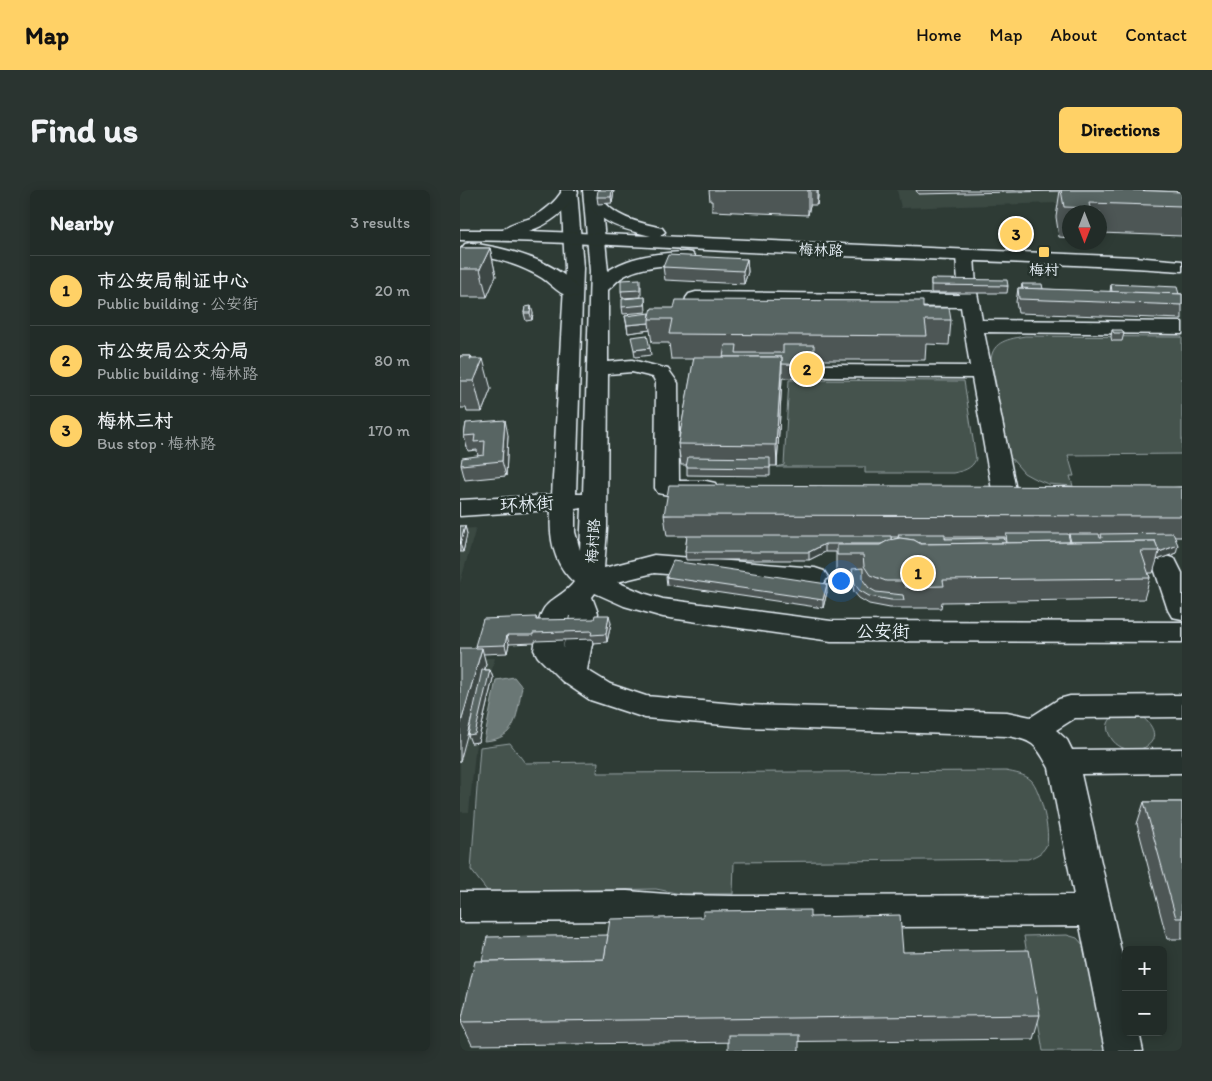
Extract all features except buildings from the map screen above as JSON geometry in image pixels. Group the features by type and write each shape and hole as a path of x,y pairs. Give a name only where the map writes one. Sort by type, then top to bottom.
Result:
{"street":[{"path":"467,241 518,228 537,220 556,210 570,191"},
{"name":"梅村路","path":"570,191 572,292 562,532 564,544 571,560 580,573 584,589"},
{"path":"592,194 600,210 617,220 701,251"},
{"name":"梅村路","path":"584,589 595,501 598,369 599,290 592,194"},
{"path":"467,241 515,257 550,275 572,292"},
{"name":"梅林路","path":"467,241 597,245 1182,274"},
{"path":"599,290 609,278 631,267 701,251"},
{"name":"梅林路","path":"965,262 1105,260 1182,266"},
{"path":"965,262 973,326 1004,490"},
{"path":"691,323 696,298 910,308"},
{"path":"719,299 719,309 730,315 745,317"},
{"path":"847,319 910,308 969,301"},
{"path":"973,326 1182,328"},
{"path":"598,369 632,366 661,373 666,383 667,488 727,489"},
{"path":"827,371 982,372"},
{"name":"环林街","path":"460,508 595,501"},
{"path":"815,577 654,564 584,589 584,613 572,674 600,692 645,707 746,716 1007,724 1035,729 1056,748 1062,762 1124,1051"},
{"path":"1166,565 1182,610"},
{"name":"公安街","path":"584,589 663,608 831,631 1182,632"},
{"path":"1035,729 1070,707 1182,706"},
{"path":"1062,762 1182,762"},
{"path":"470,907 627,906 680,911 1094,910"}],"shaded area":[{"path":"897,190 1182,190 1182,199 901,208"},
{"path":"1025,336 1182,337 1182,454 1068,455 1074,476 1070,476 1073,486 1048,484 1024,473 1010,457 991,359 992,353 998,345 1008,340"},
{"path":"789,380 964,381 976,459 970,467 953,473 865,473 865,467 777,467 784,465"},
{"path":"476,528 460,583 460,529"},
{"path":"460,658 495,658 479,743 476,743 469,812 460,812"},
{"path":"514,677 522,687 513,724 503,736 484,741 496,680"},
{"path":"1137,713 1149,724 1154,734 1152,742 1136,750 1126,749 1116,744 1109,734 1108,723 1115,714"},
{"path":"510,743 525,763 598,762 597,773 1006,771 1025,776 1034,785 1044,812 1047,841 1042,851 1028,859 734,862 733,894 681,894 656,889 488,892 471,870 480,747"},
{"path":"1067,935 1077,938 1084,946 1107,1051 1043,1051 1024,936"}],"place":[{"name":"梅林三村","path":"1016,234"},
{"name":"梅村","path":"1044,252"},
{"name":"市公安局公交分局","path":"807,369"},
{"name":"市公安局制证中心","path":"918,573"}]}
